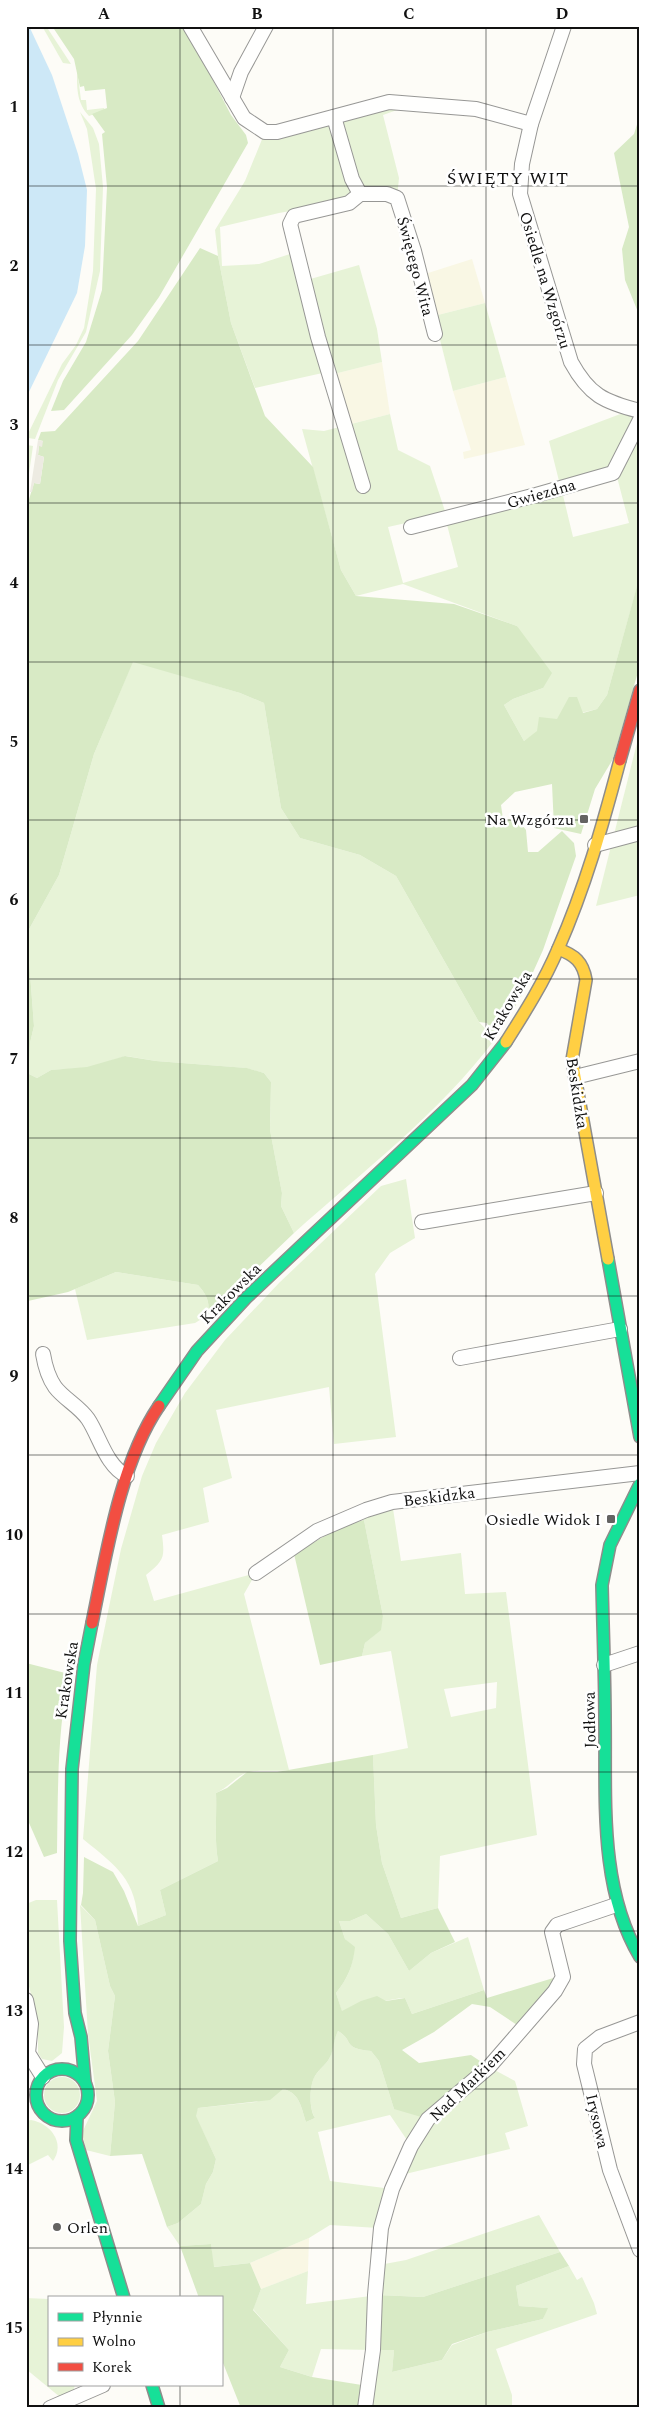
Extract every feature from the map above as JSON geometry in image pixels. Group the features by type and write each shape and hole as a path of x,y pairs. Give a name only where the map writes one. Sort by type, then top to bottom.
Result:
{"main road":[{"name":"Krakowska","path":"61,2069 70,2054 75,2012 69,1908 75,1737 84,1664 104,1564 127,1476 138,1448 156,1411 206,1341 246,1298 431,1125 484,1071 522,1016 558,949 576,905 640,690"},
{"name":"Beskidzka","path":"558,949 578,959 586,976 587,992 571,1049 640,1437"},
{"name":"Jodłowa","path":"640,1484 616,1530 602,1571 606,1792 616,1905 633,1950 640,1957"},
{"name":"Krakowska","path":"75,2012 81,2037 85,2082"},
{"path":"26,2099 36,2091 43,2077 53,2071 61,2069 75,2072 85,2082 89,2095 88,2104 77,2117 64,2122 60,2130"},
{"path":"36,2091 37,2103 43,2113 60,2130 82,2196 104,2237"},
{"path":"30,2113 43,2113"},
{"path":"77,2117 76,2140 123,2296"},
{"path":"152,2386 159,2408"}],"street":[{"path":"190,26 244,118 265,132 277,132 389,102 476,109 531,124"},
{"path":"232,98 241,72 266,26"},
{"name":"Osiedle na Wzgórzu","path":"564,26 531,124 522,164 520,194 571,362 588,389 611,402 640,411"},
{"path":"334,117 352,179 360,194 349,202 294,216 290,224 318,337 363,486"},
{"name":"Świętego Wita","path":"360,194 387,194 397,198 414,252 435,334"},
{"name":"Gwiezdna","path":"411,526 536,495 613,473 640,420"},
{"path":"595,845 640,833"},
{"path":"575,1077 640,1061"},
{"path":"422,1222 596,1193"},
{"path":"460,1358 620,1329"},
{"path":"42,1354 46,1369 56,1388 83,1412 112,1464 120,1473 127,1476"},
{"name":"Beskidzka","path":"256,1573 317,1531 358,1513 392,1502 640,1473"},
{"path":"604,1665 640,1653"},
{"name":"Nad Markiem","path":"365,2408 373,2350 375,2295 381,2228 392,2189 411,2146 428,2119 489,2066 555,1991 563,1978 552,1932 558,1925 616,1905"},
{"path":"26,2000 31,2024 28,2057 43,2077"},
{"name":"Irysowa","path":"640,2022 600,2037 584,2049 584,2064 610,2170 640,2250"},
{"path":"50,2408 100,2386"}],"shaded area":[{"path":"472,259 485,303 434,316 425,274"},
{"path":"382,362 390,414 347,425 334,374"},
{"path":"506,377 525,445 464,459 463,452 471,450 453,391"},
{"path":"38,440 43,441 42,447 39,446 38,455 44,457 40,484 34,483 32,492 30,492"},
{"path":"309,2238 308,2271 261,2289 250,2263"}],"green space":[{"path":"42,26 46,26 71,64 63,63"},
{"path":"52,26 185,26 231,115 246,135 248,143 159,297 132,335 64,410 51,411 63,381 86,342 102,290 107,187 102,134 105,132 92,114 107,108 105,89 85,91 84,86 80,87 74,59"},
{"path":"77,69 81,100 86,100 87,110 104,108 105,110 89,116 85,111 79,100"},
{"path":"389,102 414,104 383,115 399,178 397,198 387,194 279,213 220,227 222,266 259,264 290,254 313,334 327,372 255,388 231,323 215,230 245,181 265,132"},
{"path":"80,112 93,128 99,144 103,187 100,271 86,332 58,380 35,439 28,438 27,445 33,446 26,494 26,438 62,364 76,345 84,328 93,271 96,189 87,129"},
{"path":"640,115 640,317 625,280 622,249 629,227 614,153 634,134"},
{"path":"200,248 218,256 231,323 265,416 313,467 341,570 356,596 454,604 517,626 552,673 543,688 513,699 504,705 524,741 537,731 539,717 557,719 569,697 577,697 583,713 597,709 607,695 640,575 640,665 613,759 595,789 581,834 554,828 552,784 515,792 501,805 503,819 518,820 526,830 528,852 538,852 562,831 574,843 576,856 543,950 525,990 495,1039 487,1023 479,1022 396,876 360,855 300,838 281,808 264,703 240,693 133,662 94,754 59,875 27,933 34,1026 30,1043 29,1074 37,1078 51,1070 87,1067 125,1056 156,1061 247,1068 264,1073 271,1082 270,1130 282,1193 281,1206 294,1233 208,1315 209,1306 207,1299 198,1285 116,1272 68,1292 28,1301 26,1299 26,509 34,483 40,484 44,457 38,455 39,446 43,441 38,440 41,432 55,431 138,341"},
{"path":"359,265 377,329 382,362 334,374 307,280"},
{"path":"485,303 506,377 453,391 434,316"},
{"path":"623,413 638,417 612,468 560,485 549,441"},
{"path":"390,414 398,450 430,466 446,514 388,527 403,583 458,567 446,521 562,491 573,537 629,523 617,477 640,428 640,576 607,695 597,709 557,719 524,741 504,705 513,699 543,688 517,626 403,584 356,596 341,570 302,429 324,431"},
{"path":"133,661 240,693 264,703 281,808 300,838 360,855 396,876 479,1022 495,1039 450,1092 425,1117 294,1233 281,1206 282,1193 270,1130 271,1082 264,1073 246,1068 156,1061 126,1056 87,1068 51,1070 37,1078 29,1074 30,1043 34,1026 27,933 59,875 94,754"},
{"path":"640,731 640,895 596,906"},
{"path":"406,1179 415,1238 390,1253 375,1274 396,1437 334,1444 329,1387 216,1410 232,1478 203,1488 209,1522 162,1535 162,1558 157,1566 146,1575 154,1601 256,1573 244,1594 289,1770 246,1773 216,1793 218,1861 160,1890 166,1915 138,1926 134,1896 129,1885 115,1866 83,1839 97,1665 121,1549 142,1476 156,1443 185,1393 225,1340 279,1283 381,1186"},
{"path":"116,1272 198,1285 207,1299 209,1306 208,1315 195,1323 87,1340 75,1289"},
{"path":"392,1502 401,1561 461,1553 465,1594 506,1592 537,1835 440,1856 438,1908 401,1918 382,1863 376,1825 373,1755 408,1748 391,1651 362,1656 365,1643 380,1630 383,1616 364,1520 366,1510","holes":["497,1682 496,1708 451,1717 444,1689"]},
{"path":"364,1520 383,1616 381,1630 365,1643 362,1656 320,1665 294,1554 342,1526"},
{"path":"26,1663 69,1674 60,1741 57,1853 44,1857 26,1816"},
{"path":"373,1755 376,1825 382,1863 401,1918 438,1908 455,1942 431,1953 409,1971 388,1934 366,1914 350,1921 339,1921 345,1939 355,1947 349,1972 336,1993 342,2011 361,2001 377,1996 386,2001 405,1998 412,2014 484,1990 487,1998 560,1976 520,2027 490,2007 472,2004 434,2032 402,2050 419,2063 471,2055 489,2067 428,2119 394,2109 379,2061 371,2051 352,2046 338,2031 330,2057 313,2080 311,2103 315,2118 306,2122 296,2097 283,2089 270,2100 198,2108 196,2116 216,2159 213,2172 206,2184 201,2204 178,2223 167,2227 142,2154 110,2156 115,2102 108,2051 115,1996 110,1986 95,1920 81,1905 84,1857 113,1872 124,1891 138,1926 166,1915 160,1890 218,1861 216,1793 227,1788 247,1772 277,1772"},
{"path":"36,1900 57,1900 64,2027 62,2053 52,2061 42,2059 38,2053 38,2023 26,1974 26,1904"},
{"path":"80,1905 95,1920 110,1986 115,1996 108,2051 115,2102 110,2156 86,2150 82,2133 97,2101 88,2034"},
{"path":"366,1914 388,1934 409,1971 431,1953 468,1937 484,1990 412,2014 405,1998 363,2002 342,2012 336,1993 349,1972 354,1948 345,1939 339,1921 350,1921"},
{"path":"338,2031 352,2046 371,2051 379,2061 394,2109 489,2067 515,2081 528,2126 505,2133 510,2149 401,2175 411,2146 390,2115 318,2132 330,2181 392,2189 378,2228 330,2225 309,2238 250,2263 213,2267 211,2244 180,2246 167,2227 178,2223 201,2204 206,2184 213,2172 216,2159 195,2115 198,2108 256,2102 283,2089 296,2097 306,2122 315,2118 311,2103 313,2080 330,2057"},
{"path":"62,2077 69,2078 75,2082 79,2088 79,2102 75,2108 69,2112 62,2113 55,2112 49,2108 45,2102 44,2095 45,2088 49,2082 55,2078"},
{"path":"31,2120 44,2125 54,2135 58,2147 53,2161 48,2155 26,2166 26,2121"},
{"path":"539,2215 560,2252 423,2297 378,2295 379,2265 406,2260"},
{"path":"211,2244 214,2267 250,2263 261,2289 253,2310 289,2350 280,2367 312,2377 368,2386 365,2408 241,2408 222,2360 222,2296 198,2296 180,2246"},
{"path":"560,2252 569,2266 516,2286 519,2306 548,2308 543,2319 487,2332 452,2344 442,2360 392,2372 394,2350 373,2350 378,2295 423,2297"},
{"path":"569,2266 577,2280 582,2277 597,2314 496,2349 512,2395 512,2408 365,2408 373,2350 321,2349 312,2377 280,2367 289,2350 253,2309 261,2289 308,2271 306,2304 371,2296 374,2350 394,2350 392,2372 442,2360 452,2345 487,2332 543,2319 547,2308 519,2306 516,2286"},
{"path":"26,2298 48,2299 48,2386 75,2386 73,2392 60,2397 26,2369"}],"water":[{"path":"26,26 29,26 52,75 78,154 87,190 85,246 77,293 26,398"}],"traffic: fast":[{"path":"159,1406 197,1351 246,1298 472,1085 506,1042"},
{"path":"608,1259 640,1437"},
{"path":"640,1484 610,1545 602,1585 606,1812 611,1873 617,1902 627,1931 640,1957"},
{"path":"85,2082 81,2037 75,2013 70,1941 72,1769 84,1664 92,1623"},
{"path":"57,2069 67,2069 81,2076 88,2090 88,2095 88,2100 81,2114 67,2121 57,2121 47,2117 40,2110 36,2100 36,2090 40,2080 47,2073 57,2069"},
{"path":"77,2117 76,2140 123,2296"},
{"path":"152,2386 159,2408"}],"traffic: slow":[{"path":"506,1042 553,961 568,926 593,856 620,760"},
{"path":"558,949 577,960 583,968 586,980 572,1060 608,1259"}],"traffic: jam":[{"path":"620,760 640,690"},
{"path":"92,1623 109,1540 124,1482 145,1429 159,1406"}],"place":[{"name":"Na Wzgórzu","path":"584,819"},
{"name":"Osiedle Widok I","path":"611,1519"},
{"name":"Orlen","path":"57,2227"}],"district":[{"name":"ŚWIĘTY WIT","path":"508,178"}]}
